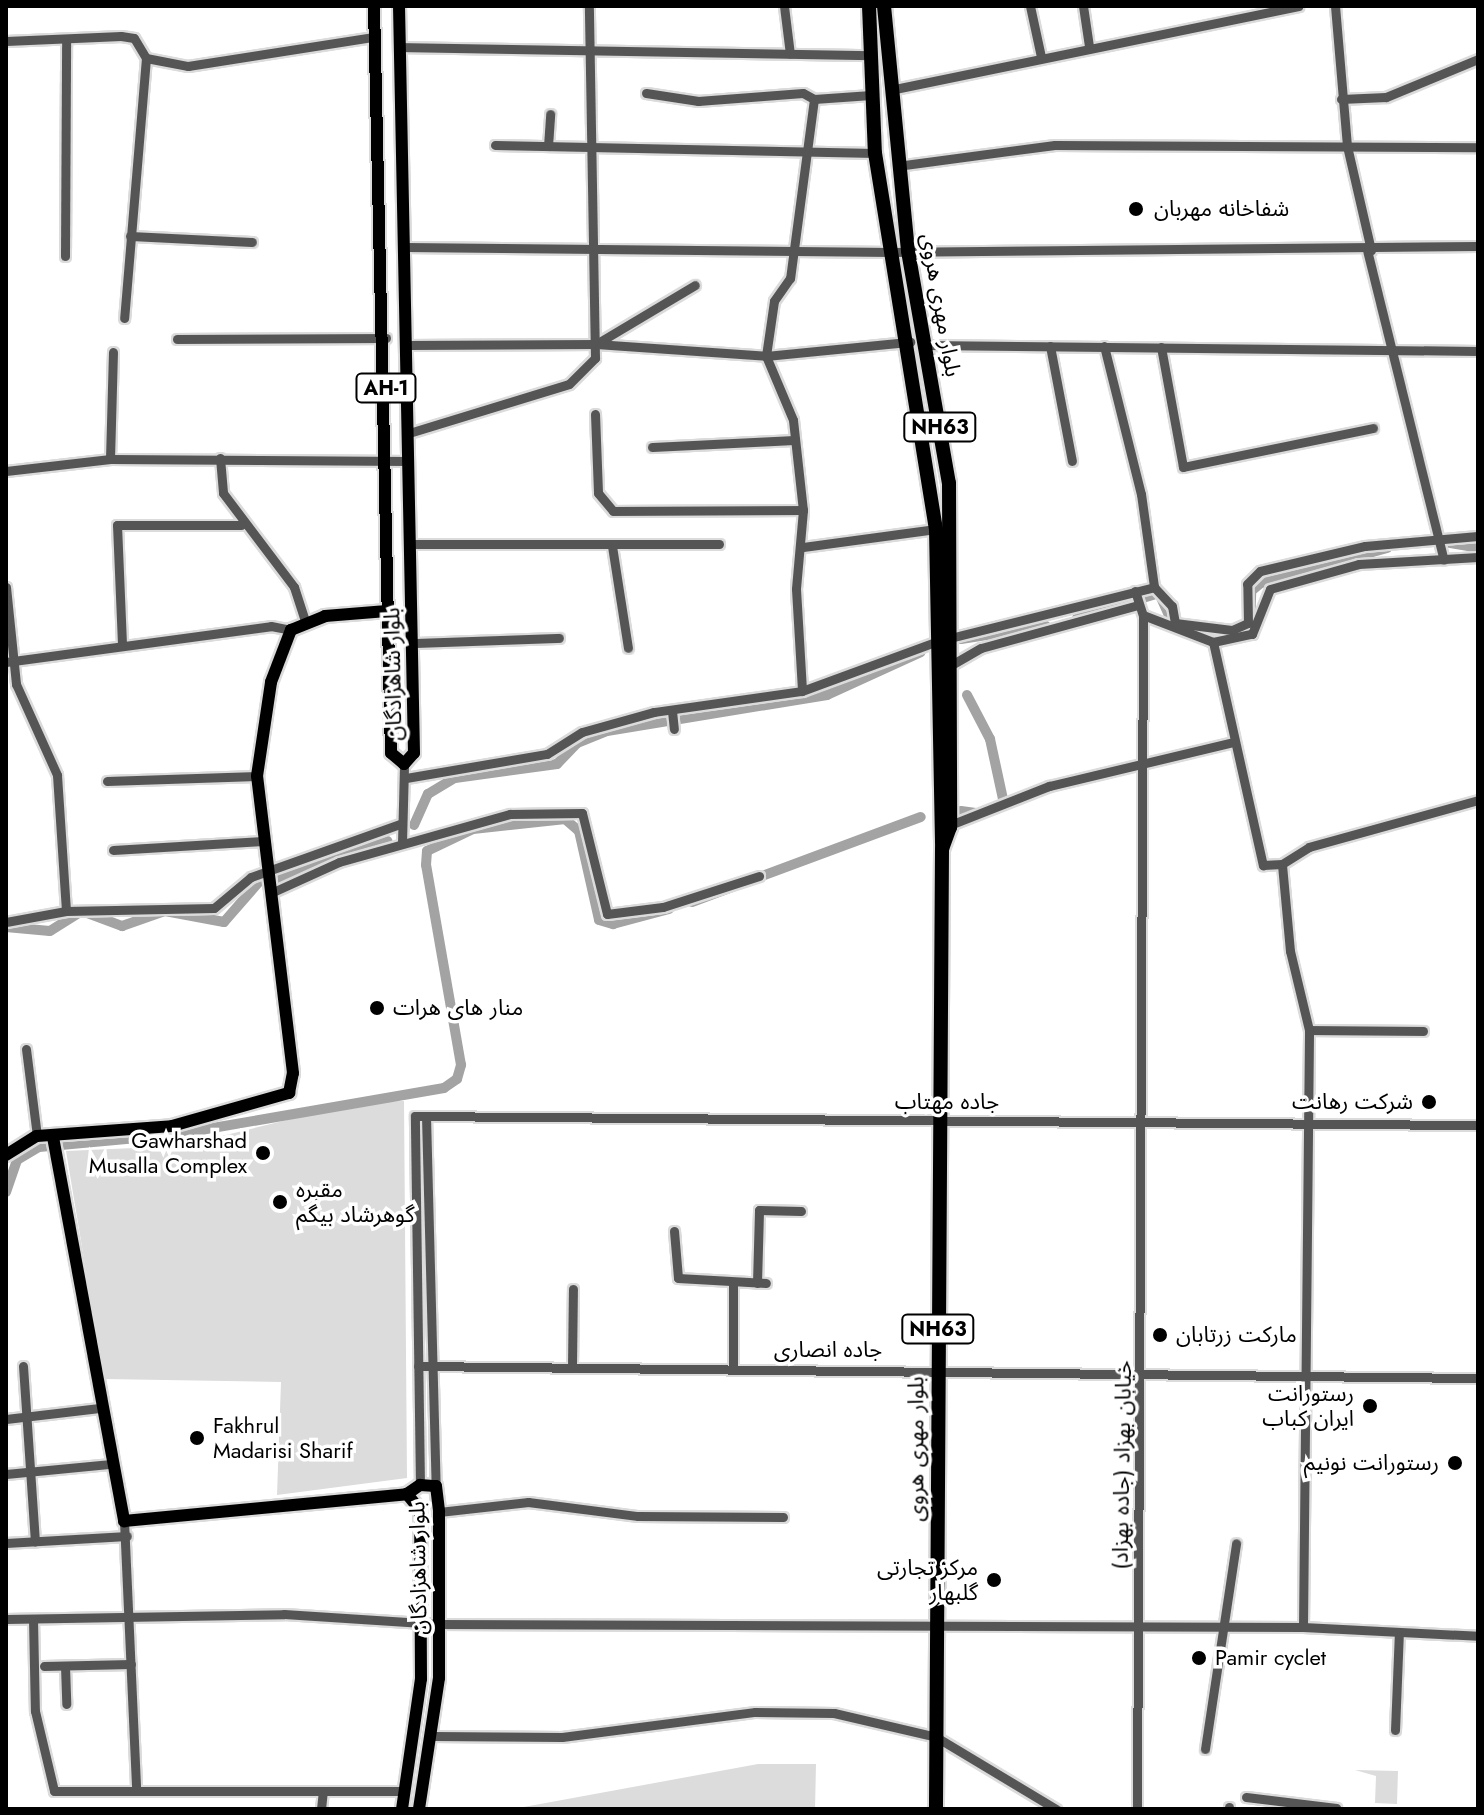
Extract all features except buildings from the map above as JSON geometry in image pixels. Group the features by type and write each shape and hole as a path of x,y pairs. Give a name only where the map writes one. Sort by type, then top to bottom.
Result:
{"highway":[{"name":"بلوار مهری هروی","path":"869,6 868,55 875,153 910,342 936,529 944,827"},
{"name":"بلوار مهری هروی","path":"884,6 887,90 908,251 949,483 953,664 942,850 935,1120 938,1369 936,1809"}],"main road":[{"name":"بلوار شاهزادگان","path":"374,6 386,338 385,463 391,753 404,764 414,753 399,6"},
{"path":"6,1155 37,1136 172,1126 289,1093 273,892 263,841 257,776 271,682 291,630 305,621 387,611"},
{"path":"53,1137 109,1464 124,1521 407,1494"},
{"name":"بلوار شاهزادگان","path":"402,1809 422,1624 420,1510 407,1494 420,1485 436,1486 439,1512 433,1736 419,1809"}],"street":[{"path":"409,433 569,384 595,358 597,248 595,146 586,52 589,6"},
{"path":"784,6 790,54"},
{"path":"1030,6 1041,57"},
{"path":"1083,6 1089,46"},
{"path":"887,90 1089,46 1298,6"},
{"path":"1335,6 1347,146 1444,560"},
{"path":"6,41 66,43 121,36 134,38 146,58 124,318"},
{"path":"146,58 188,66 374,37"},
{"path":"65,256 66,43"},
{"path":"401,47 868,55"},
{"path":"1341,99 1386,97 1478,59"},
{"path":"646,93 698,101 803,93 814,99 871,95"},
{"path":"802,691 796,589 803,547 803,510 795,440 766,356 774,301 790,278 788,251 809,153 814,99"},
{"path":"548,146 550,114"},
{"path":"495,145 875,153"},
{"path":"897,166 1055,145 1478,147"},
{"path":"130,236 252,242"},
{"path":"405,247 892,252 1369,250 1478,246"},
{"path":"596,344 695,285"},
{"path":"177,339 386,338"},
{"path":"408,345 596,344 766,356 910,342"},
{"path":"926,345 1478,351"},
{"path":"1050,346 1072,461"},
{"path":"1104,346 1141,494 1154,587 1172,606 1175,623 1232,630 1248,623 1247,584 1260,571 1478,536"},
{"path":"1161,347 1183,467 1373,428"},
{"path":"110,459 113,352"},
{"path":"595,414 598,493 613,511 803,510"},
{"path":"652,447 795,440"},
{"path":"220,458 223,493 241,525 294,587 305,621"},
{"path":"6,471 110,459 409,461"},
{"path":"122,644 117,525 241,525"},
{"path":"803,547 936,529"},
{"path":"410,544 719,544"},
{"path":"612,546 628,648"},
{"path":"1135,591 1135,606 1143,615 1180,635 1213,642 1252,634 1270,589 1359,564 1478,557"},
{"path":"6,587 26,714 57,775 66,911"},
{"path":"406,778 547,754 582,732 672,711 802,691 938,641 1044,620 1154,587"},
{"path":"953,664 981,648 1135,606"},
{"name":"خیابان بهزاد (جاده بهزاد)","path":"1137,1809 1140,1121 1148,764 1143,615"},
{"path":"6,662 271,626 291,630"},
{"path":"413,643 559,638"},
{"path":"1213,642 1263,865 1282,864 1309,847 1478,800"},
{"path":"672,711 674,729"},
{"path":"944,827 1049,786 1234,742"},
{"path":"402,843 400,824 406,778 404,764"},
{"path":"107,781 257,776"},
{"path":"273,892 402,843 487,816 582,813 607,914 663,907 759,876"},
{"path":"6,920 66,911 203,911 268,871 400,824"},
{"path":"113,850 263,841"},
{"path":"1282,864 1290,951 1309,1030 1303,1123 1303,1627"},
{"path":"1309,1030 1423,1031"},
{"path":"26,1049 37,1136"},
{"name":"جاده مهتاب","path":"418,1366 415,1116 1478,1125"},
{"path":"426,1116 436,1486"},
{"path":"674,1231 678,1278 762,1283 759,1210 801,1211"},
{"path":"733,1282 733,1367"},
{"path":"572,1366 573,1289"},
{"path":"23,1366 29,1418 35,1542"},
{"path":"418,1366 420,1485"},
{"name":"جاده انصاری","path":"418,1366 1141,1371 1478,1378"},
{"path":"6,1419 99,1408"},
{"path":"6,1474 109,1464"},
{"path":"439,1512 528,1502 638,1516 783,1517"},
{"path":"124,1521 131,1616 136,1790"},
{"path":"6,1543 127,1536"},
{"path":"1205,1749 1236,1543"},
{"path":"6,1619 284,1614 422,1624 1303,1627 1478,1636"},
{"path":"33,1619 35,1711 50,1787 405,1791"},
{"path":"1395,1730 1399,1632"},
{"path":"44,1666 131,1664"},
{"path":"65,1666 66,1704"},
{"path":"433,1736 562,1737 771,1712 834,1713 936,1737 1056,1809"},
{"path":"321,1809 323,1791"},
{"path":"1246,1797 1336,1808"}],"shaded area":[{"path":"404,1101 407,1478 277,1495 281,1382 104,1379 66,1151 180,1146 362,1102"},
{"path":"758,1764 816,1764 815,1809 513,1809"},
{"path":"1355,1770 1398,1771 1397,1804 1375,1803 1376,1776"}],"waterway":[{"path":"1439,541 1478,548"},
{"path":"1196,634 1233,635 1250,627 1251,591 1261,583 1387,548"},
{"path":"1077,618 1159,593 1174,627"},
{"path":"961,639 1046,626"},
{"path":"414,825 428,794 455,778 557,764 577,743 607,731 827,695 921,652"},
{"path":"967,695 990,739 1004,804 997,809"},
{"path":"961,811 983,814"},
{"path":"692,902 921,817"},
{"path":"6,1192 17,1160 39,1147 172,1135 444,1088 457,1079 461,1065 426,865 427,851 473,829 565,819 579,831 599,920 613,924 669,909"},
{"path":"280,879 388,841"},
{"path":"6,927 50,931 82,911 122,926 165,911 224,922 258,883"}],"place":[{"name":"شفاخانه مهربان","path":"1136,209"},
{"name":"منار های هرات","path":"377,1008"},
{"name":"شرکت رهانت","path":"1429,1102"},
{"name":"Gawharshad Musalla Complex","path":"263,1153"},
{"name":"مقبره گوهرشاد بیگم","path":"280,1202"},
{"name":"مارکت زرتابان","path":"1160,1335"},
{"name":"رستورانت ایران کباب","path":"1370,1406"},
{"name":"Fakhrul Madarisi Sharif","path":"197,1438"},
{"name":"رستورانت نونیم","path":"1455,1463"},
{"name":"مرکز تجارتی گلبهار","path":"994,1580"},
{"name":"Pamir cyclet","path":"1199,1658"}]}
